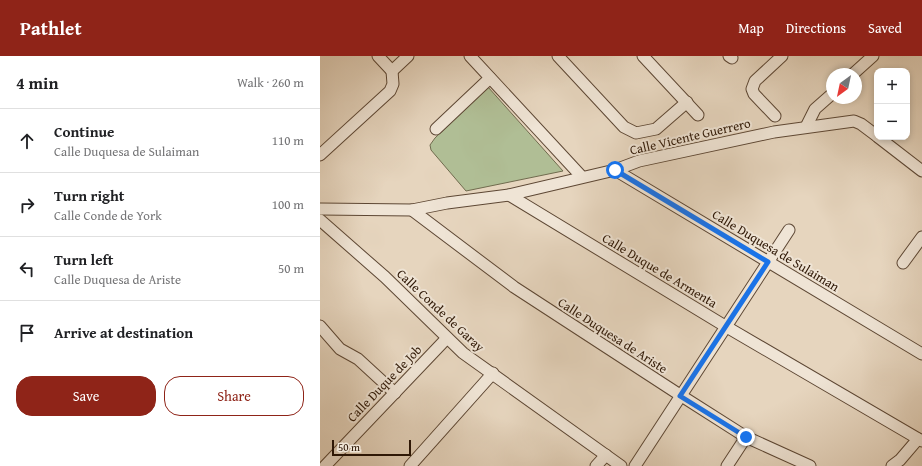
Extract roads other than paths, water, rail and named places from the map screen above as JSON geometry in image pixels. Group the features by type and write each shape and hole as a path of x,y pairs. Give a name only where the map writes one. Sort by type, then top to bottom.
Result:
{"street":[{"path":"320,155 390,91 393,84 392,71 378,56"},
{"path":"392,71 408,56"},
{"path":"470,56 582,177"},
{"path":"558,56 624,127 636,133 656,129 687,102"},
{"path":"643,56 698,115"},
{"path":"775,116 754,94 752,88 755,81 782,56"},
{"path":"859,68 872,56"},
{"path":"436,129 490,78"},
{"path":"806,127 815,109 826,99"},
{"name":"Calle Vicente Guerrero","path":"320,209 412,210 447,203 510,195 615,170 639,161 774,132 806,127 854,121 861,124 874,134"},
{"path":"882,140 922,171"},
{"name":"Calle Duquesa de Sulaiman","path":"615,170 922,354"},
{"name":"Calle Duque de Armenta","path":"510,195 725,326 920,440"},
{"name":"Calle Duquesa de Ariste","path":"412,210 514,287 680,396 746,437 810,466"},
{"name":"Calle Conde de Garay","path":"320,220 385,277 463,353 621,466"},
{"path":"635,466 789,230"},
{"path":"904,263 922,237"},
{"path":"320,326 340,348 358,359 395,393"},
{"name":"Calle Duque de Job","path":"324,466 448,338"},
{"path":"410,466 493,373"},
{"path":"727,466 746,437"},
{"path":"892,466 920,440"},
{"path":"596,466 606,455"},
{"path":"320,463 324,466"}]}
